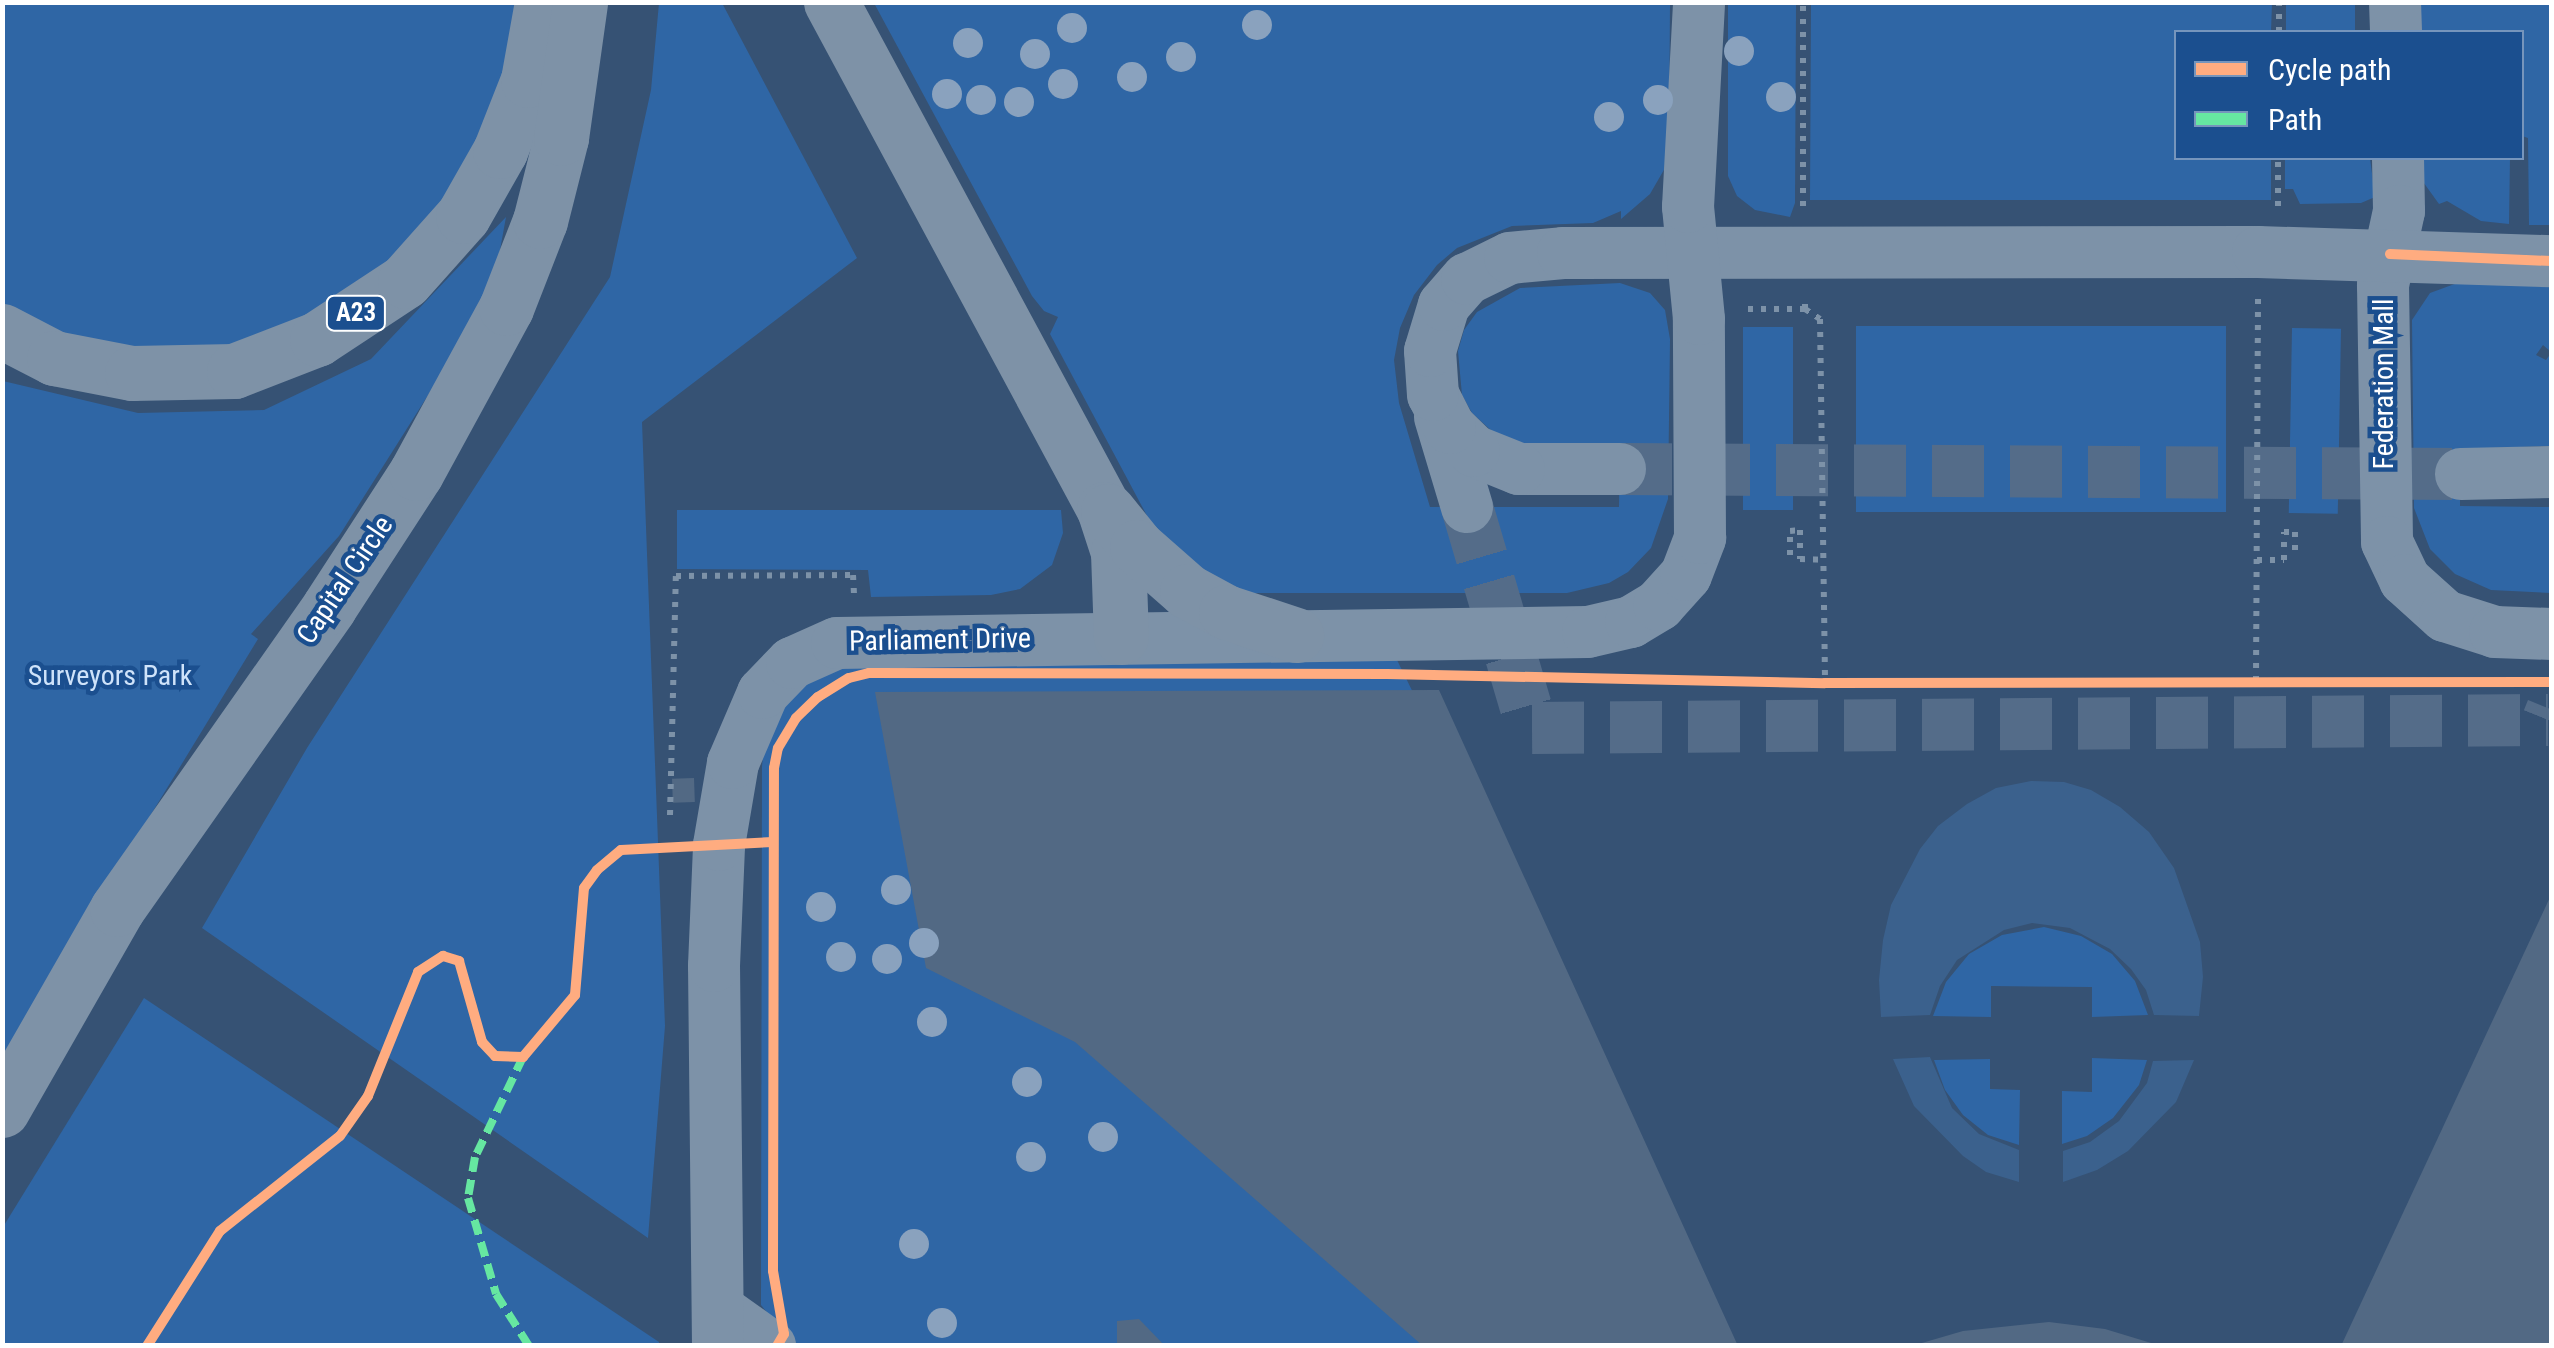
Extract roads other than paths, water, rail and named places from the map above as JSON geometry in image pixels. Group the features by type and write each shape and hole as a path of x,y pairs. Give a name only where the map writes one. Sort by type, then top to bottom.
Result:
{"highway":[{"name":"A23","path":"2,331 54,358 132,372 234,371 317,339 405,281 463,216 500,151 528,80 542,2"},
{"name":"Capital Circle","path":"2,1110 117,909 329,607 416,473 506,308 540,221 562,138 580,2"},
{"path":"831,2 1096,492 1115,539 1122,637"},
{"path":"1096,492 1137,547 1187,591 1226,612 1296,635"}],"street":[{"path":"1699,2 1688,207 1699,314"},
{"path":"2396,2 2396,30"},
{"name":"Federation Mall","path":"2398,160 2399,211 2383,285 2385,528 2398,568 2424,600 2470,627 2508,634 2552,634"},
{"path":"1467,507 1438,409 1430,364 1437,320 1467,279 1502,261 1563,252 2258,252 2552,261"},
{"path":"1502,261 1564,260 1642,272 1682,293 1699,314"},
{"name":"Parliament Drive","path":"718,1327 714,966 694,846 754,707 773,681 803,656 854,641 1602,632 1631,622 1666,598 1695,560 1700,538 1699,314"},
{"path":"1438,409 1465,446 1519,468 1620,469"},
{"path":"2461,474 2552,472"},
{"path":"718,1327 770,1346"}],"tunnel":[{"path":"1620,469 2461,474"},
{"path":"1467,507 1532,728 2548,720 2552,710"}],"park label":[{"name":"Surveyors Park","path":"110,676"}]}
